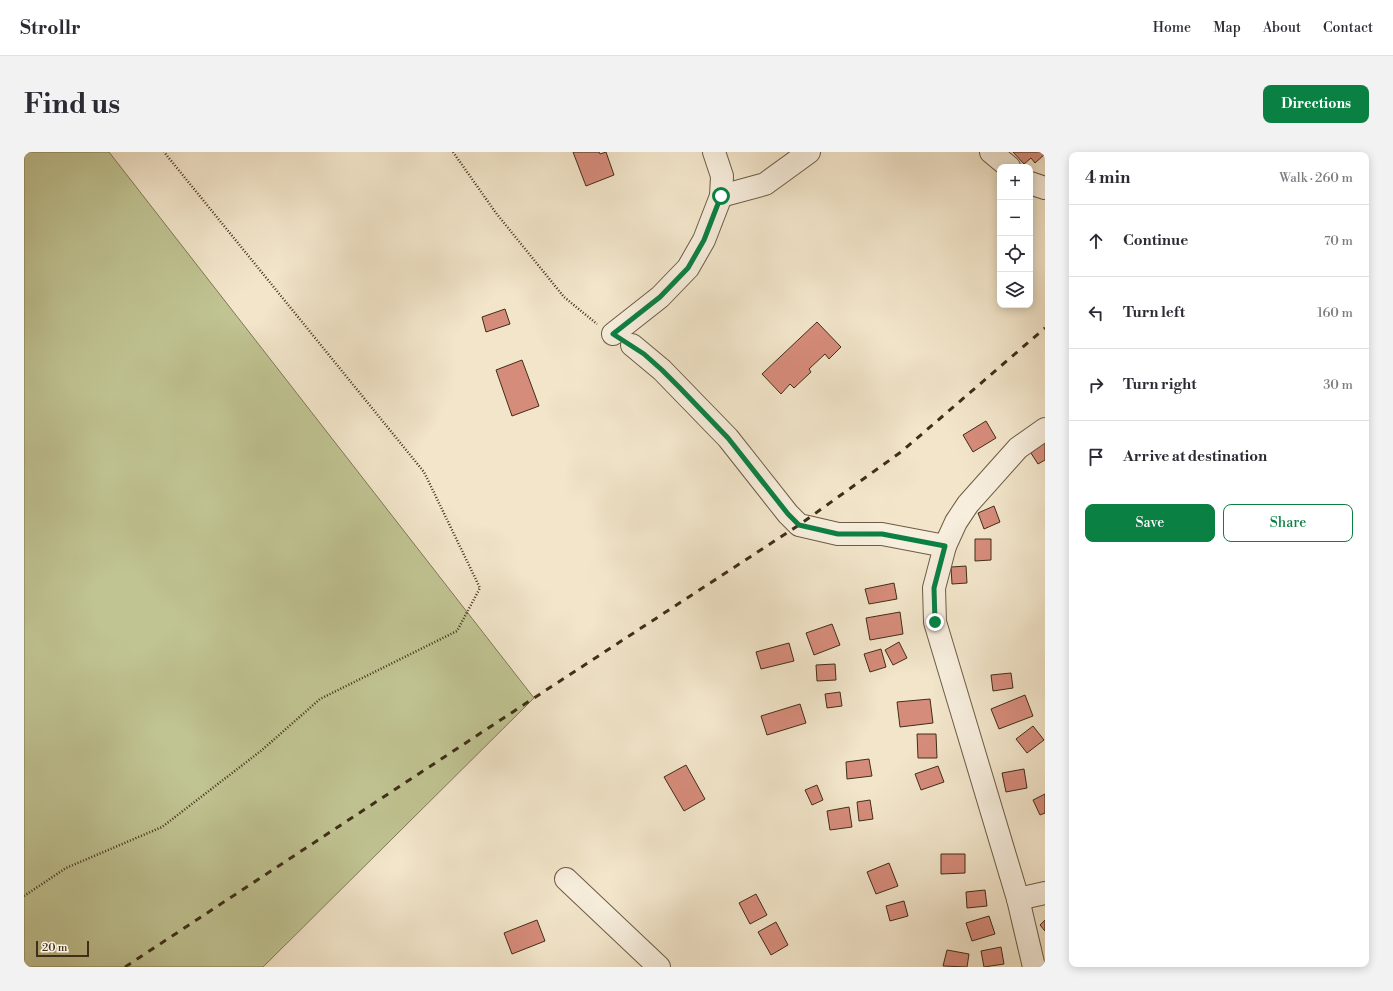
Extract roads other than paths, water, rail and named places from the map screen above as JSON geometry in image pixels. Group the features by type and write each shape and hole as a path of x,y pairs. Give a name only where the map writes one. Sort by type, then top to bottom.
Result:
{"street":[{"path":"613,334 660,297 688,268 704,240 721,196 722,176 714,152"},
{"path":"721,196 765,184 809,152"},
{"path":"991,152 1005,164"},
{"path":"1033,184 1045,188"},
{"path":"632,346 662,370 728,438 770,493 799,525 838,534 882,534 945,546"},
{"path":"1034,967 1018,900 935,622 934,588 945,546 956,522 968,504 1018,448 1045,429"},
{"path":"566,879 659,967"},
{"path":"1018,900 1045,893"}],"railway":[{"path":"125,967 799,525 901,452 1045,328"}]}
